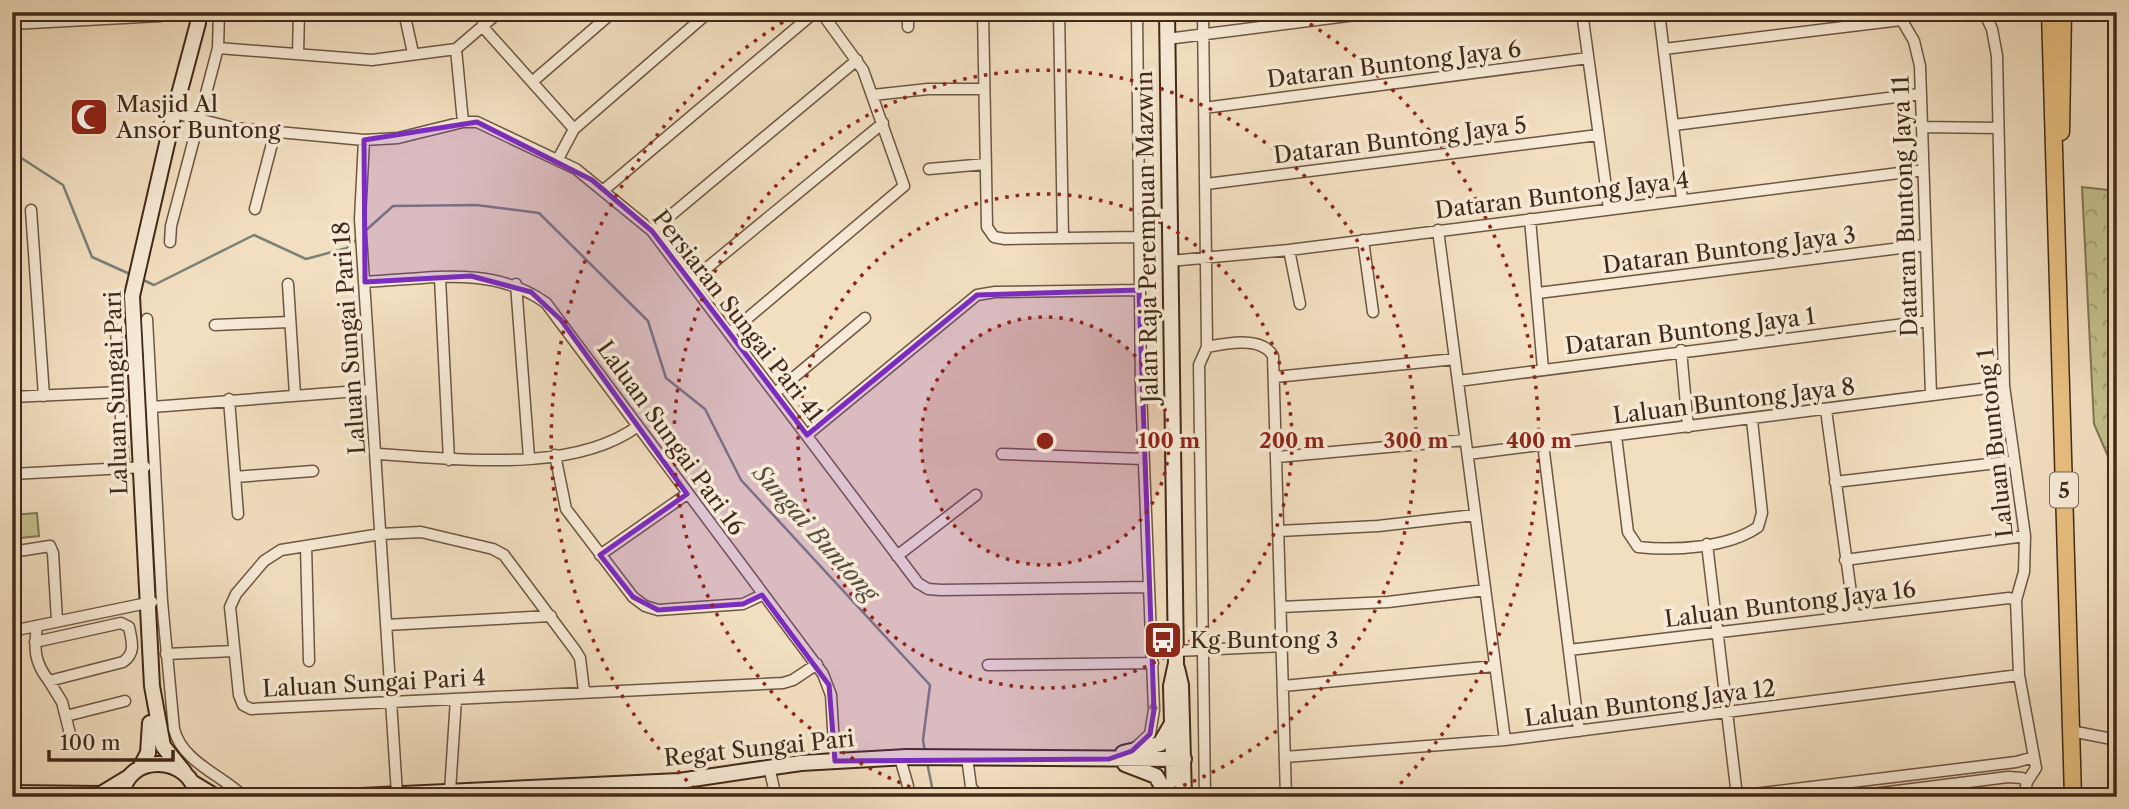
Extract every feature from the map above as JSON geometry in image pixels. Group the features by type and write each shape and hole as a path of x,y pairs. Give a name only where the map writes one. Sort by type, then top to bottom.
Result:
{"highway":[{"name":"5","path":"2050,12 2073,797"},
{"name":"5","path":"2057,183 2063,110 2063,12"}],"main road":[{"name":"Laluan Sungai Pari","path":"198,12 198,23 173,113 132,296 140,468 155,602 152,686 163,746 191,784 216,797"},
{"name":"Jalan Raja Perempuan Mazwin","path":"1167,12 1176,657 1171,686 1179,759 1170,796"},
{"path":"1176,657 1181,685 1179,759 1184,797"},
{"path":"122,797 150,741 152,686"},
{"path":"1110,759 1160,744 1170,729 1172,712"},
{"name":"Regat Sungai Pari","path":"339,797 450,791 488,793 679,781 769,767 835,761 943,757 1179,759"},
{"path":"1110,759 1145,769 1156,776 1170,796"},
{"path":"12,793 102,794 134,773 162,763 191,784"}],"street":[{"path":"170,242 171,226 197,119 218,48 219,12"},
{"path":"298,54 299,12"},
{"path":"404,12 412,52"},
{"path":"218,48 372,60 412,52 456,49 499,12"},
{"path":"532,82 614,12"},
{"path":"558,159 574,129 709,12"},
{"path":"605,189 816,12"},
{"path":"730,333 904,186 873,95 857,60 821,12"},
{"path":"908,12 908,27"},
{"path":"983,12 987,227 994,237 1005,239 1138,237"},
{"path":"1059,12 1063,238"},
{"path":"1132,751 1148,738 1153,724 1139,290 1137,12"},
{"path":"1203,12 1207,347 1199,365 1205,797"},
{"path":"1282,12 1282,24"},
{"path":"1167,39 1379,12"},
{"path":"1582,12 1609,209"},
{"path":"1659,12 1682,200"},
{"name":"Laluan Buntong 1","path":"1984,12 1996,42 2004,386 2025,536 2024,572 2016,600 2019,675 2036,768 2027,782 2024,797"},
{"path":"12,24 164,14"},
{"path":"1664,49 1899,16"},
{"name":"Dataran Buntong Jaya 11","path":"1899,16 1917,52 1931,395"},
{"path":"482,26 574,129"},
{"path":"456,49 463,122"},
{"name":"Dataran Buntong Jaya 6","path":"1204,108 1588,58"},
{"path":"652,231 857,60"},
{"path":"873,95 928,89 984,89"},
{"path":"1674,125 1920,94"},
{"name":"Persiaran Sungai Pari 41","path":"173,113 275,132 364,140 398,138 463,122 477,122 558,159 605,189 652,231 918,583 929,589 1147,587"},
{"path":"691,281 883,123"},
{"path":"1922,127 1998,128"},
{"path":"255,209 275,132"},
{"name":"Dataran Buntong Jaya 5","path":"1206,184 1598,135"},
{"name":"Laluan Sungai Pari 18","path":"364,140 360,219 397,794"},
{"path":"929,169 986,164"},
{"name":"Dataran Buntong Jaya 4","path":"1170,261 1289,250 1923,170"},
{"path":"31,210 44,396"},
{"path":"1530,219 1543,369"},
{"path":"1438,230 1505,740"},
{"path":"1363,240 1373,312"},
{"name":"Dataran Buntong Jaya 3","path":"1538,293 1925,245"},
{"path":"1289,250 1300,304"},
{"name":"Laluan Sungai Pari 16","path":"365,282 471,276 516,284 546,303 762,595 817,664 829,685 831,695 835,761"},
{"path":"440,278 449,460"},
{"path":"288,284 295,395"},
{"path":"516,284 529,458"},
{"path":"807,435 977,295 995,292 1139,290"},
{"path":"147,318 155,467 155,602 166,654 176,739 204,766 244,797"},
{"path":"775,393 865,318"},
{"name":"Dataran Buntong Jaya 1","path":"1458,381 1681,350 1927,321"},
{"path":"215,325 289,322"},
{"path":"116,330 124,469"},
{"path":"1207,347 1261,343 1273,356 1286,797"},
{"path":"1681,350 1688,427"},
{"path":"1275,377 1455,359"},
{"name":"Laluan Buntong Jaya 8","path":"1468,454 2004,386"},
{"path":"152,407 371,390"},
{"path":"12,397 120,391"},
{"path":"229,399 238,514"},
{"path":"1826,410 1854,615"},
{"path":"1616,436 1628,532 1638,547 1654,549 1707,544 1745,536 1758,527 1762,513 1752,420"},
{"path":"376,454 449,460 499,461 529,458 555,455 612,440 638,426"},
{"path":"1277,457 1465,440"},
{"path":"1543,444 1579,732"},
{"path":"1002,454 1143,459"},
{"path":"555,455 566,509 632,597 645,606 658,610 743,604 762,595"},
{"path":"1835,482 2014,461"},
{"path":"12,474 155,467"},
{"path":"235,477 313,471"},
{"path":"600,555 687,494"},
{"path":"897,555 976,495"},
{"path":"1279,531 1378,526 1475,515"},
{"name":"Laluan Sungai Pari 4","path":"584,691 580,658 512,563 494,549 421,532 381,534 306,546 273,554 236,594 230,607 239,695 243,705 251,709 783,683 793,680 817,664"},
{"path":"1845,560 2025,536"},
{"path":"1707,544 1727,714 1733,796 2002,764 2034,757"},
{"path":"12,552 50,546 53,553 57,621"},
{"name":"Laluan Sungai Pari 4","path":"306,546 309,661"},
{"path":"1281,607 1388,602 1485,590"},
{"name":"Laluan Buntong Jaya 16","path":"1569,650 1854,615 2009,598 2016,600"},
{"path":"12,631 155,602"},
{"path":"386,625 551,616"},
{"path":"35,642 121,623 129,628 133,650 130,657 123,662 50,681"},
{"path":"37,626 35,642 38,664 56,689 72,743"},
{"path":"1176,657 1205,650 1282,646"},
{"path":"166,654 234,651"},
{"path":"988,665 1153,663"},
{"path":"1283,686 1495,666"},
{"name":"Laluan Buntong Jaya 12","path":"1285,757 1579,732 2019,675"},
{"path":"450,791 456,698"},
{"path":"65,716 125,701"},
{"path":"2071,731 2117,740"},
{"path":"967,757 971,787 977,795 986,797 1170,796"},
{"path":"900,797 906,793 908,786 904,758"},
{"path":"769,767 776,797"},
{"path":"1849,797 2008,777 2022,778 2027,782"},
{"path":"679,781 679,797"}],"highlighted area":[{"path":"477,122 592,180 652,231 807,435 977,295 1139,290 1154,710 1150,734 1132,751 1109,759 835,761 829,685 762,595 743,604 658,610 633,597 600,555 687,494 561,320 531,292 471,276 365,282 364,140"}],"green space":[{"path":"2082,187 2117,191 2117,477 2094,424"},
{"path":"37,513 39,536 12,539 12,515"}],"waterway":[{"name":"Sungai Buntong","path":"12,152 63,185 92,257 132,275"},
{"name":"Sungai Buntong","path":"364,232 393,206 476,205 539,213 648,321 666,378 705,409 741,480 930,685 923,740 925,752"},
{"name":"Sungai Buntong","path":"141,279 154,285 254,235 306,259 347,248 359,237"},
{"name":"Sungai Buntong","path":"927,762 934,797"}],"place":[{"name":"Masjid Al Ansor Buntong","path":"89,117"},
{"name":"Kg Buntong 3","path":"1163,640"}]}
